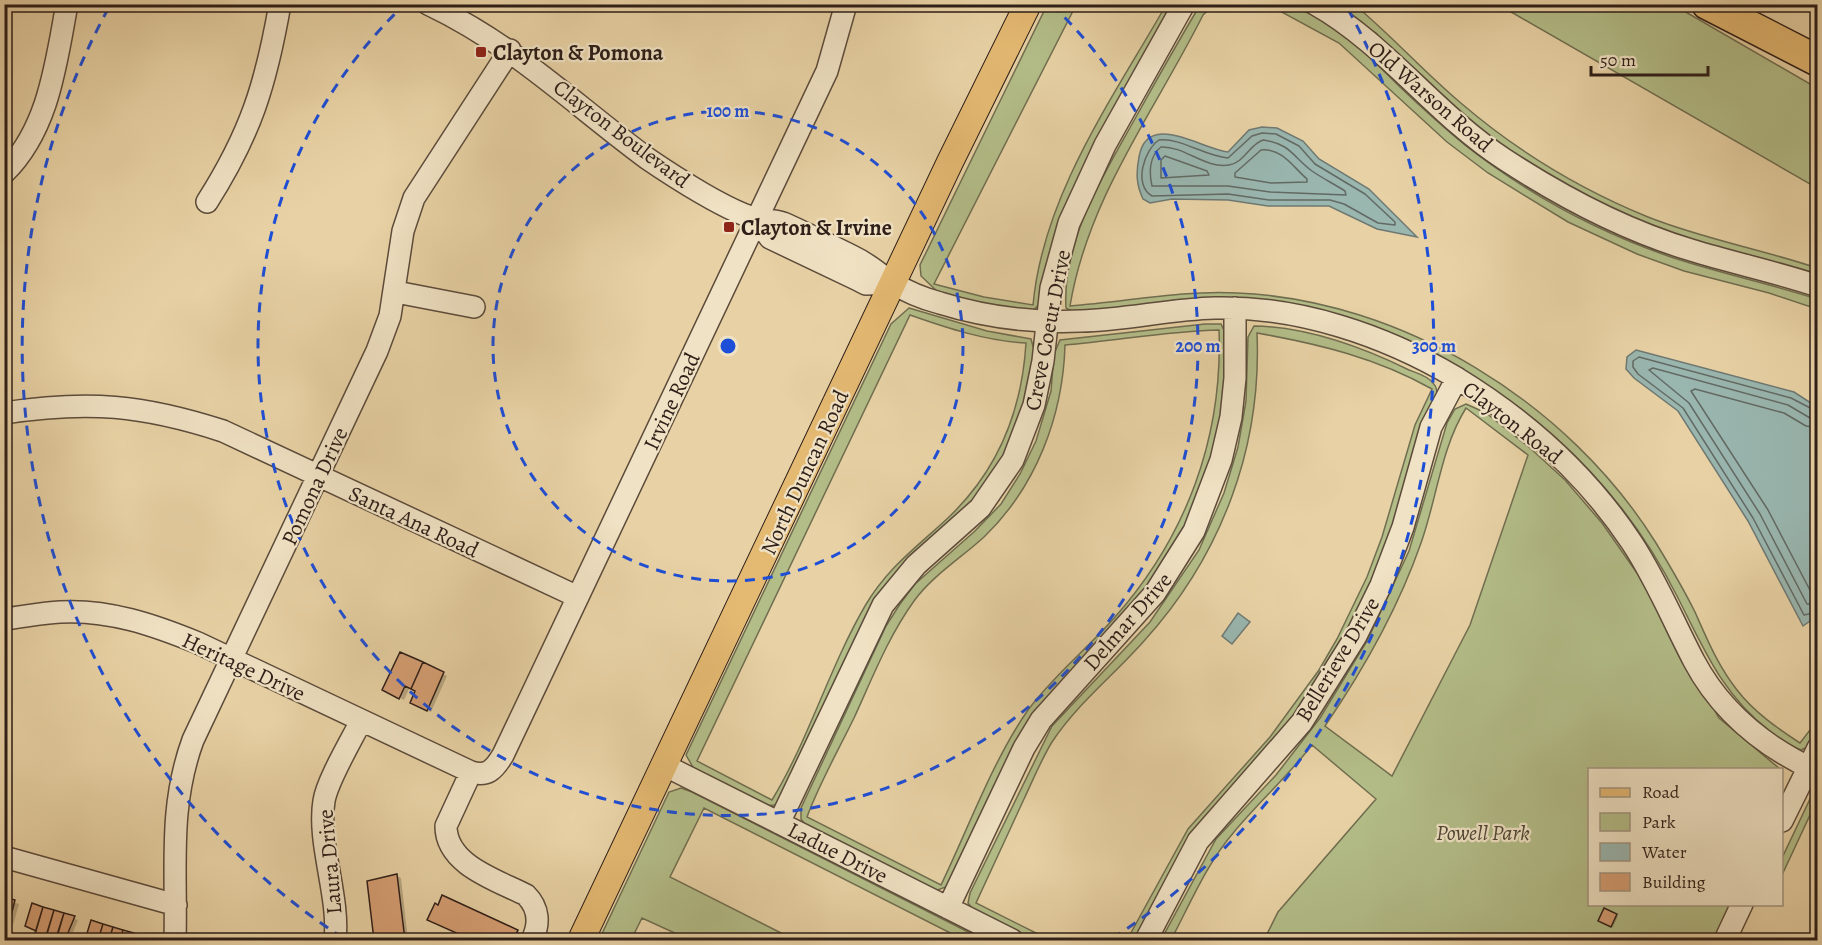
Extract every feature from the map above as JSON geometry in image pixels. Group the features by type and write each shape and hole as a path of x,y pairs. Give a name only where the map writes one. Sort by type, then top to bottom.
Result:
{"highway":[{"path":"1707,4 1818,61"}],"main road":[{"name":"North Duncan Road","path":"581,940 1028,4"}],"street":[{"path":"4,173 27,146 45,107 67,4"},
{"path":"207,202 229,167 261,94 280,4"},
{"name":"Clayton Boulevard","path":"428,4 510,50 647,158 707,195 756,219 770,238 866,284 894,284"},
{"name":"Irvine Road","path":"471,772 482,775 497,765 827,71 846,4"},
{"name":"Creve Coeur Drive","path":"779,823 884,605 916,565 980,508 1013,460 1034,405 1056,263 1085,184 1184,4"},
{"name":"Old Warson Road","path":"1315,4 1363,35 1458,124 1502,158 1555,191 1592,210 1662,240 1818,286"},
{"name":"Pomona Drive","path":"175,940 174,827 181,781 193,740 377,351 396,292 403,231 414,198 435,162 510,50"},
{"name":"Clayton Road","path":"894,284 939,303 1017,320 1084,321 1176,310 1235,308 1302,317 1351,330 1402,350 1457,378 1496,404 1572,469 1601,501 1646,565 1694,662 1713,692 1752,732 1775,749 1812,769"},
{"path":"396,292 474,307"},
{"name":"Delmar Drive","path":"948,908 1024,747 1041,720 1155,593 1194,531 1221,460 1230,417 1235,378 1235,308"},
{"name":"Bellerieve Drive","path":"1146,940 1198,841 1302,722 1356,636 1381,585 1403,527 1431,427 1457,378"},
{"name":"Santa Ana Road","path":"4,413 78,405 140,409 180,417 223,431 578,597"},
{"name":"Heritage Drive","path":"4,620 60,612 127,618 152,624 471,772"},
{"name":"Laura Drive","path":"335,940 330,867 322,816 324,798 361,721"},
{"path":"1783,819 1812,769 1818,748"},
{"name":"Ladue Drive","path":"664,765 1012,940"},
{"path":"471,772 446,826 446,836 463,862 526,895 532,901 538,922 532,940"},
{"path":"4,857 176,905"},
{"path":"1725,940 1741,906"}],"green space":[{"path":"1672,4 1817,88 1817,188 1499,5"},
{"path":"1047,5 1076,5 934,284 984,297 1033,305 1039,264 1051,225 1083,149 1166,5 1177,5 1041,301 1035,309 1028,312 1013,311 939,293 921,276 920,265"},
{"path":"1200,5 1213,5 1203,15 1107,191 1079,266 1070,306 1216,293 1299,300 1360,315 1420,338 1476,368 1529,404 1577,446 1620,492 1656,543 1690,603 1719,662 1737,690 1758,712 1800,743 1817,721 1816,735 1806,748 1801,750 1774,734 1753,717 1726,686 1705,652 1652,551 1623,510 1590,471 1554,436 1515,404 1473,377 1428,353 1331,314 1295,312 1075,313 1066,308 1071,257 1087,208 1111,161"},
{"path":"1269,5 1307,12 1341,32 1465,145 1512,179 1562,209 1614,235 1668,256 1817,299 1817,309 1769,293 1684,271 1637,254 1568,222 1488,173 1447,142 1339,43"},
{"path":"1332,5 1356,6 1448,92 1483,121 1505,138 1575,182 1623,206 1669,225 1817,268 1817,278 1711,249 1632,220 1535,169 1471,123 1404,63 1376,33"},
{"path":"909,308 987,331 1031,339 1035,353 1016,439 979,501 909,563 782,799 775,805 762,806 694,769 686,755 891,324","holes":["910,315 981,337 1026,343 1024,368 1013,415 994,459 966,499 893,569 865,606 840,654 797,753 772,800 697,761"]},
{"path":"1221,324 1227,337 1228,363 1216,456 1167,566 1047,701 951,885 935,891 810,831 801,819 801,808 886,626 900,604 915,584 975,531 1001,504 1020,474 1036,441 1051,391 1054,354 1060,340","holes":["1219,330 1219,370 1207,447 1180,520 1162,554 1115,617 1028,710 992,773 941,885 807,817 881,658 914,601 929,583 984,537 1018,496 1032,473 1043,449 1059,398 1065,345"]},
{"path":"1254,326 1314,334 1353,346 1422,375 1435,385 1436,400 1392,537 1340,652 1139,940 1127,940 1188,829 1270,737 1319,670 1337,639 1367,577 1382,537 1415,425 1432,389 1369,361 1303,342 1257,333 1257,376 1244,459 1215,537 1195,573 1171,608 1144,641 1073,715 1052,742 976,903 1050,940 1028,940 976,913 968,903 970,893 1052,726 1150,622 1199,550 1224,493 1238,447 1246,401 1248,337"},
{"name":"Powell Park","path":"1466,404 1486,413 1565,480 1602,523 1637,573 1719,718 1779,768 1588,768 1588,906 1732,906 1716,940 1264,940 1278,912 1376,799 1312,745 1224,844 1171,940 1161,940 1216,839 1276,775 1320,718 1367,641 1409,551 1447,423 1455,409","holes":["1466,408 1528,455 1470,625 1392,776 1325,726 1353,683 1402,591 1427,526 1451,440"]},
{"path":"681,788 984,940 964,940 704,808 670,877 795,940 690,940 642,918 631,940 599,940 669,792"},
{"path":"1817,793 1817,800 1783,873 1783,856 1810,799"}],"water":[{"path":"1262,127 1277,128 1303,141 1319,159 1369,189 1417,237 1377,229 1329,206 1268,206 1228,200 1172,199 1150,203 1143,199 1138,183 1138,163 1144,143 1152,136 1164,134 1176,136 1228,152 1249,130"},
{"path":"1636,350 1794,392 1817,407 1817,616 1803,626 1748,521 1678,411 1634,378 1626,369 1627,357"},
{"path":"1238,613 1250,622 1232,644 1222,636"}],"building":[{"path":"400,652 423,662 411,689 405,686 399,699 382,690"},
{"path":"423,662 444,672 427,711 410,703 415,691 411,689"},
{"path":"397,874 405,940 374,940 367,881"},
{"path":"442,895 518,930 513,940 472,940 427,920 435,903 438,905"},
{"path":"4,897 15,900 9,924 6,924"},
{"path":"32,903 43,907 36,931 25,926"},
{"path":"43,907 54,910 46,936 35,933"},
{"path":"1604,908 1617,914 1611,927 1598,921"},
{"path":"54,910 64,913 57,937 47,934"},
{"path":"64,913 75,916 65,940 56,938"},
{"path":"91,920 103,924 98,940 85,940"},
{"path":"103,924 113,927 109,940 98,940"},
{"path":"113,927 123,930 120,940 109,940"},
{"path":"123,930 134,933 132,940 120,940"}],"place":[{"name":"Clayton & Pomona","path":"481,52"},
{"name":"Clayton & Irvine","path":"729,227"}]}
